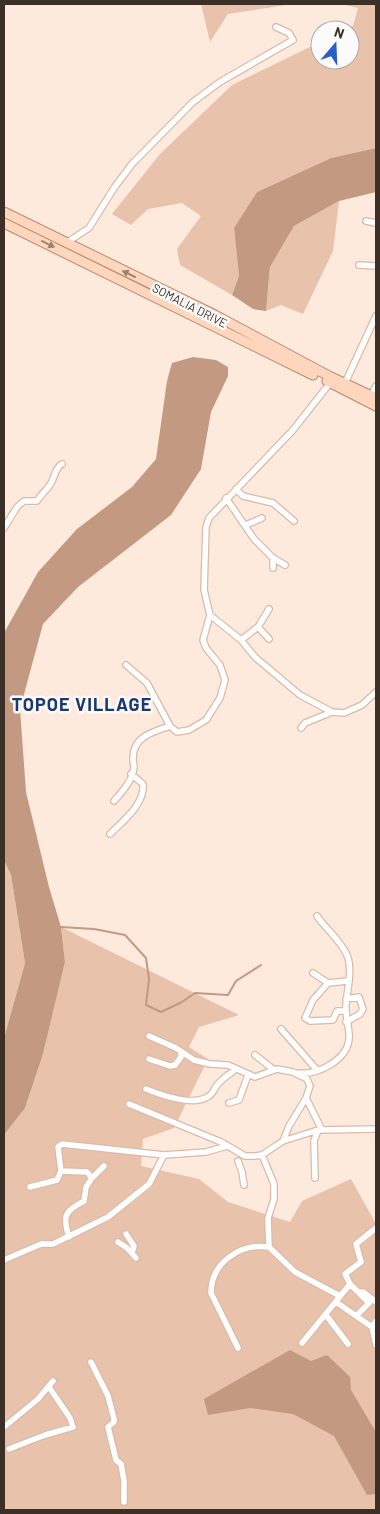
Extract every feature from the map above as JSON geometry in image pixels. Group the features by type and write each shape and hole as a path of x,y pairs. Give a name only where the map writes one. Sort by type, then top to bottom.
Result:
{"main road":[{"name":"SOMALIA DRIVE","path":"4,212 215,315 374,397"},
{"name":"SOMALIA DRIVE","path":"4,223 376,406"}],"street":[{"path":"66,243 89,228 132,164 193,102 220,82 293,40 289,33 276,26"},
{"path":"366,220 376,223"},
{"path":"359,265 376,266"},
{"path":"345,383 376,316"},
{"path":"126,665 147,683 170,726 177,732 189,730 206,720 220,698 225,680 223,672 206,648 203,640 210,615 204,590 206,527 209,518 226,498 293,430 330,383"},
{"path":"374,397 376,386"},
{"path":"4,528 17,507 24,501 37,501 42,492 49,487 57,468 62,464"},
{"path":"236,489 243,496 274,503 294,521"},
{"path":"226,498 254,539 273,558 285,565"},
{"path":"246,525 262,518"},
{"path":"273,558 273,568"},
{"path":"241,640 258,627 269,609"},
{"path":"210,615 241,640 256,657 300,696 332,712 344,713 362,705 376,692"},
{"path":"258,627 269,640"},
{"path":"301,728 305,723 332,712"},
{"path":"114,801 134,768 134,753 139,741 145,734 170,726"},
{"path":"110,834 138,804 144,791 143,784 131,774"},
{"path":"149,1036 194,1060 206,1064 228,1065 248,1075 258,1076 274,1070 293,1072 316,1071 335,1061 346,1049 350,1036 345,1012 348,982 347,955 317,916"},
{"path":"313,973 328,983 348,982"},
{"path":"328,983 313,1000 305,1018 310,1021 334,1020 337,1011 345,1012"},
{"path":"346,999 359,996 363,1009 360,1014 346,1022"},
{"path":"281,1029 316,1071"},
{"path":"149,1059 170,1066 175,1065 181,1058 181,1052"},
{"path":"255,1055 274,1070"},
{"path":"223,1057 228,1065"},
{"path":"146,1089 191,1102 200,1100 211,1095 218,1083 236,1069"},
{"path":"283,1141 288,1126 306,1098 316,1071"},
{"path":"293,1072 307,1079 310,1086"},
{"path":"229,1103 240,1100 248,1075"},
{"path":"306,1098 320,1130"},
{"path":"129,1104 227,1146 244,1156 262,1155 283,1141 320,1130 376,1128"},
{"path":"315,1178 314,1141 320,1130"},
{"path":"30,1187 57,1180 61,1171 58,1150 62,1144 164,1155 206,1152 227,1146"},
{"path":"4,1260 32,1247 46,1243 54,1244 108,1217 124,1202 143,1190 158,1170 164,1155"},
{"path":"262,1155 274,1184 274,1199 268,1218 269,1247"},
{"path":"238,1161 244,1184"},
{"path":"70,1237 65,1226 69,1209 84,1201 86,1187 104,1166"},
{"path":"61,1171 88,1172 92,1178"},
{"path":"357,1316 369,1303 350,1284 345,1272 361,1262 355,1246 376,1228"},
{"path":"118,1242 134,1255 134,1246 126,1234"},
{"path":"238,1348 211,1293 211,1288 226,1258 246,1247 269,1247 295,1272 340,1296"},
{"path":"302,1343 350,1284"},
{"path":"358,1292 363,1292 375,1299"},
{"path":"336,1302 372,1327 376,1345"},
{"path":"326,1315 348,1344"},
{"path":"372,1327 376,1321"},
{"path":"91,1362 108,1396 114,1419 108,1428 116,1460 121,1464 124,1481 124,1502"},
{"path":"4,1427 51,1384 73,1427 45,1435 9,1449"}],"shaded area":[{"path":"201,4 292,4 228,14 210,42"},
{"path":"341,4 376,4 376,148 331,158 257,192 234,228 239,276 232,295 180,265 177,249 201,216 182,203 148,209 131,225 112,214 160,154 232,85 310,47 310,70 360,70 360,20 355,20 358,8"},
{"path":"376,148 376,192 339,201 294,226 270,267 266,311 253,309 232,295 239,276 234,228 257,192 331,158"},
{"path":"339,201 333,251 303,314 281,305 266,311 270,267 294,226"},
{"path":"193,357 216,360 228,367 228,376 211,412 201,469 171,515 78,587 43,624 20,709 26,792 49,887 61,927 65,962 43,1054 25,1108 4,1135 4,1038 25,963 11,875 4,860 4,633 38,572 77,529 132,487 156,459 167,381 172,363"},
{"path":"4,860 11,875 25,963 4,1038"},
{"path":"61,927 239,1015 199,1027 189,1047 208,1059 174,1128 143,1139 141,1166 199,1179 228,1202 290,1222 302,1201 351,1179 376,1224 376,1510 4,1510 4,1135 25,1108 43,1054 65,962"},
{"path":"290,1350 311,1361 327,1355 350,1377 351,1390 376,1432 376,1494 367,1495 334,1436 293,1414 250,1408 208,1415 204,1399"}],"waterway":[{"path":"61,927 94,929 125,935 146,958 149,979 146,1005 161,1012 182,1002 195,993 228,995 236,981 261,965"}],"district":[{"name":"TOPOE VILLAGE","path":"82,704"}]}
